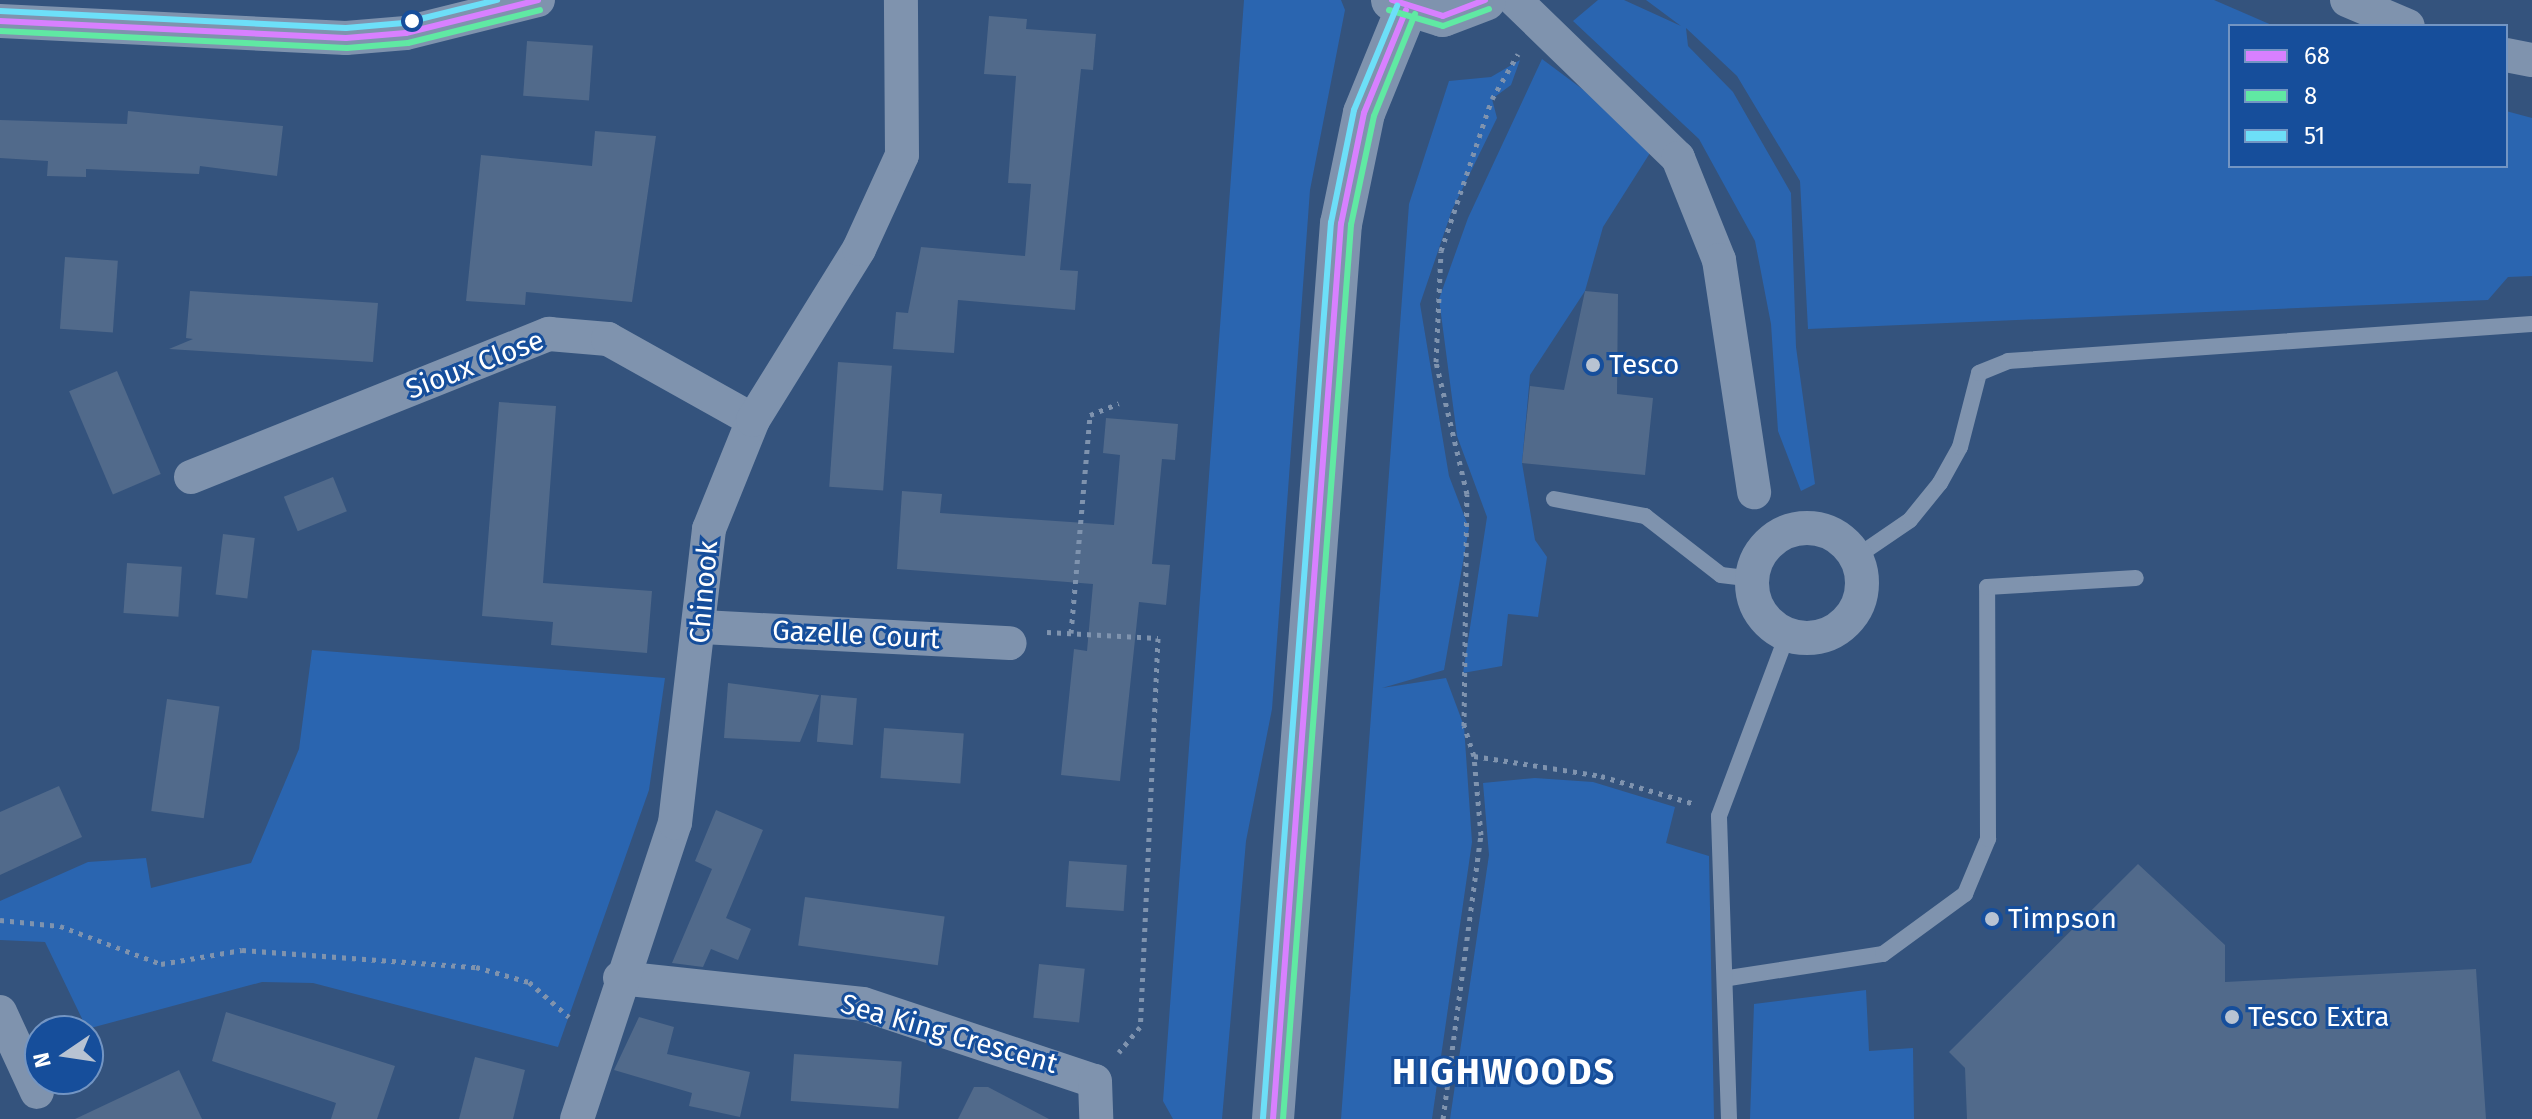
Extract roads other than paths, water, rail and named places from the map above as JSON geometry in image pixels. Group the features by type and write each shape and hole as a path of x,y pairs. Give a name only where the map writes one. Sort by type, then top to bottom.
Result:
{"street":[{"path":"0,21 331,38 406,33 538,0"},
{"name":"Chinook","path":"577,1119 620,978 675,823 702,627 709,529 753,420 859,249 902,155 901,0"},
{"path":"1273,1119 1341,224 1364,113 1399,5 1443,16 1485,0"},
{"path":"2347,0 2403,24"},
{"path":"1527,8 1678,158 1719,260 1754,492 1753,572 1759,612 1787,635 1818,638 1852,616 1863,579 1856,557 1826,531 1789,530 1772,522 1754,492"},
{"path":"2508,55 2532,60"},
{"name":"Sioux Close","path":"191,477 549,334 608,339 753,420"},
{"path":"1753,572 1789,530"},
{"name":"Gazelle Court","path":"702,627 1010,643"},
{"name":"Sea King Crescent","path":"620,978 863,1004 1095,1081 1096,1119"},
{"path":"0,1012 24,1064"}],"lane":[{"path":"1856,557 1910,520 1940,483 1960,447 1979,373 2008,361 2532,324"},
{"path":"1554,499 1645,516 1721,575 1753,572"},
{"path":"1729,978 1883,954 1965,894 1988,839 1987,587 2136,578"},
{"path":"1729,1119 1729,978 1719,816 1787,635"}],"place":[{"name":"Tesco","path":"1593,365"},
{"name":"Timpson","path":"1992,919"},
{"name":"Tesco Extra","path":"2232,1017"}],"district":[{"name":"HIGHWOODS","path":"1504,1073"}]}
